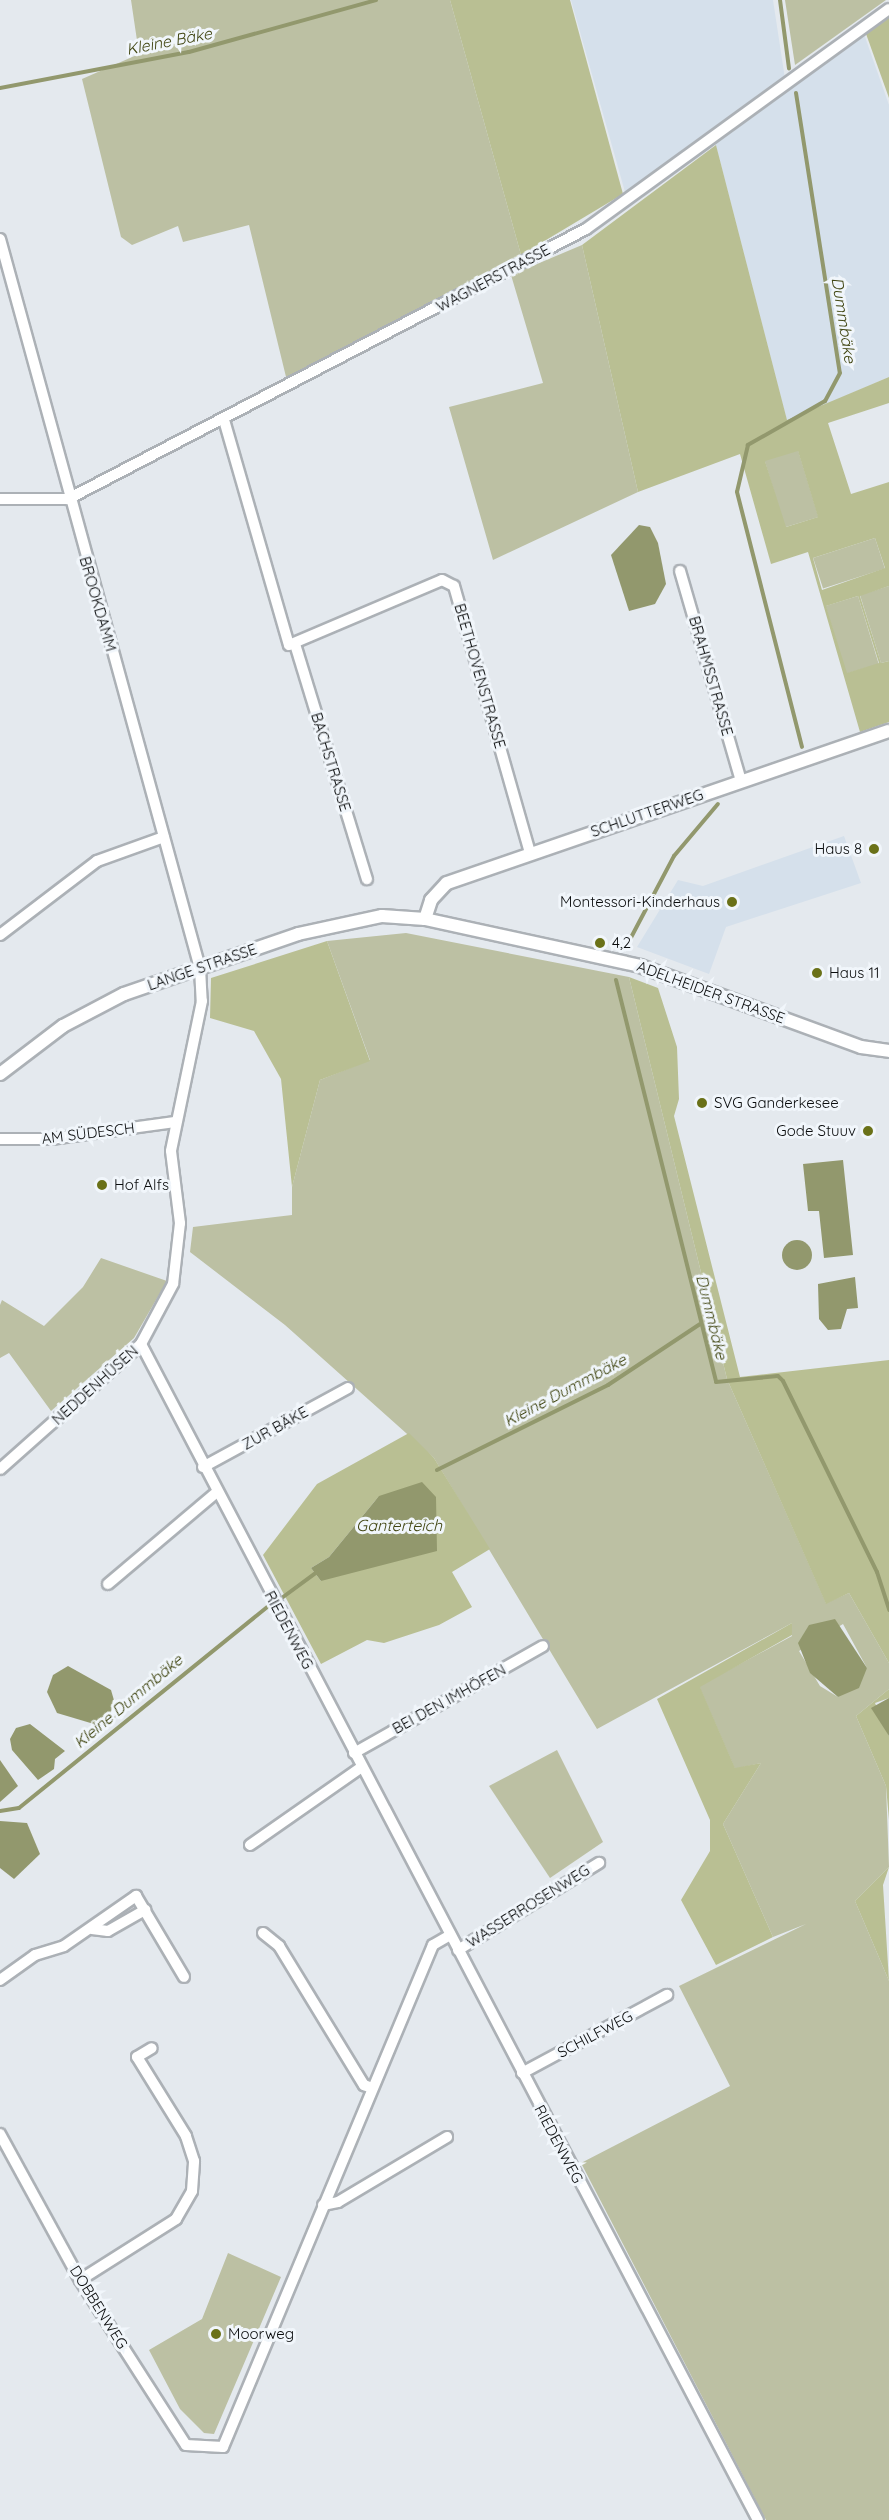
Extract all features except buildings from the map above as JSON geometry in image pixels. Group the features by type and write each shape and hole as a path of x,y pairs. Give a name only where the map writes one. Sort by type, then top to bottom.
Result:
{"street":[{"name":"WAGNERSTRASSE","path":"68,499 224,420 586,228 889,9"},
{"name":"BROOKDAMM","path":"0,239 68,499 200,968"},
{"path":"224,420 286,641 295,644"},
{"path":"0,499 68,499"},
{"name":"BRAHMSSTRASSE","path":"680,571 741,781"},
{"name":"BEETHOVENSTRASSE","path":"295,644 441,580 454,586 530,853"},
{"name":"BACHSTRASSE","path":"295,644 367,879"},
{"name":"SCHLUTTERWEG","path":"425,919 441,887 530,853 889,731"},
{"path":"0,935 97,861 164,837"},
{"name":"LANGE STRASSE","path":"0,1074 63,1026 124,994 354,919 425,919"},
{"name":"ADELHEIDER STRASSE","path":"425,919 640,966 861,1047 889,1051"},
{"name":"NEDDENHÜSEN","path":"0,1469 141,1344 173,1284 180,1223 171,1151 175,1122 200,1031 200,968"},
{"name":"AM SÜDESCH","path":"0,1140 51,1139 175,1122"},
{"name":"RIEDENWEG","path":"141,1344 216,1492 758,2520"},
{"name":"ZUR BÄKE","path":"203,1467 348,1388"},
{"path":"108,1584 216,1492"},
{"name":"BEI DEN IMHÖFEN","path":"354,1752 543,1646"},
{"path":"250,1845 362,1767"},
{"name":"WASSERROSENWEG","path":"458,1950 599,1863"},
{"path":"0,1980 35,1955 92,1929 101,1916 136,1896 184,1977"},
{"path":"92,1929 108,1931 145,1910"},
{"path":"264,1933 279,1946 364,2085 372,2088"},
{"path":"323,2205 433,1945 450,1935"},
{"name":"SCHILFWEG","path":"522,2073 668,1995"},
{"path":"81,2280 176,2219 192,2191 194,2161 186,2136 137,2058 152,2048"},
{"name":"DOBBENWEG","path":"0,2134 81,2280 186,2445 223,2447 323,2205"},
{"path":"323,2205 338,2202 447,2137"}],"shaded area":[{"path":"131,0 450,0 521,255 287,381 249,225 183,242 178,226 132,245 121,237 82,79 139,54"},
{"path":"450,0 570,0 623,194 521,255"},
{"path":"571,0 773,0 787,92 864,34 889,105 889,377 787,421 712,130 625,192"},
{"path":"785,0 886,0 795,65"},
{"path":"889,14 889,98 865,31"},
{"path":"716,145 787,420 889,377 889,403 828,423 851,494 889,482 889,586 860,596 881,663 889,661 889,722 860,732 808,552 771,564 740,454 638,492 582,245","holes":["798,451 818,517 786,527 765,461","875,538 885,568 822,590 813,558","858,596 879,663 847,673 826,606"]},
{"path":"582,245 638,492 493,560 449,407 543,383 511,275"},
{"path":"798,450 818,517 785,527 765,460"},
{"path":"875,538 885,568 823,589 813,558"},
{"path":"889,586 889,661 881,663 860,595"},
{"path":"858,596 879,664 846,674 825,606"},
{"name":"Montessori-Kinderhaus","path":"844,836 861,883 726,927 709,974 637,947 678,880 703,886"},
{"path":"406,933 629,977 727,1379 826,1603 849,1593 889,1663 889,1689 856,1716 886,1786 889,1867 855,1901 889,1981 889,2520 766,2520 581,2163 730,2086 679,1986 806,1924 773,1937 723,1824 761,1763 735,1769 699,1686 792,1636 792,1623 597,1729 434,1458 285,1325 190,1252 193,1227 292,1215 292,1187 320,1080 370,1060 327,941","holes":["843,1624 867,1668 838,1697 820,1686 799,1651"]},
{"path":"327,941 370,1061 320,1080 292,1187 281,1079 254,1031 210,1018 211,978"},
{"path":"629,977 658,988 677,1047 679,1099 674,1116 740,1377 889,1360 889,1663 849,1593 826,1604 727,1379"},
{"path":"101,1258 167,1281 134,1338 51,1411 9,1353 0,1358 0,1305 2,1300 44,1326 83,1287"},
{"path":"409,1433 434,1458 490,1549 452,1572 472,1607 439,1625 384,1643 367,1640 321,1664 263,1555 317,1484","holes":["379,1496 321,1581 311,1568 329,1557"]},
{"path":"792,1623 792,1635 700,1687 735,1768 761,1763 723,1824 773,1937 716,1965 681,1900 710,1851 710,1820 657,1699"},
{"path":"889,1689 889,1698 875,1703 889,1736 889,1820 886,1786 856,1716"},
{"path":"557,1750 603,1842 550,1878 489,1786"},
{"path":"889,1867 883,1885 889,1981 855,1901"},
{"name":"Moorweg","path":"228,2253 281,2277 214,2434 204,2433 180,2409 149,2350 202,2319"}],"water":[{"path":"639,525 650,527 658,543 666,584 655,604 629,611 611,555"},
{"path":"843,1160 853,1255 824,1258 819,1211 808,1211 803,1164"},
{"path":"797,1240 803,1241 811,1249 811,1261 803,1269 797,1270 791,1269 783,1261 782,1255 783,1249 791,1241"},
{"path":"855,1277 858,1308 847,1309 841,1329 828,1330 819,1319 818,1284"},
{"name":"Ganterteich","path":"422,1482 436,1497 437,1551 321,1581 311,1568 329,1557 379,1496"},
{"path":"835,1619 867,1668 859,1688 838,1697 810,1673 798,1643 809,1625"},
{"path":"68,1666 111,1690 118,1714 113,1721 104,1727 57,1713 47,1692 53,1675"},
{"path":"889,1698 889,1736 871,1708"},
{"path":"30,1724 65,1751 55,1759 54,1769 38,1780 12,1750 10,1739 16,1728"},
{"path":"0,1760 18,1786 0,1802"},
{"path":"0,1821 27,1823 40,1854 14,1879 0,1868"}],"waterway":[{"name":"Kleine Bäke","path":"0,88 189,52 376,0"},
{"name":"Dummbäke","path":"780,0 789,68"},
{"name":"Dummbäke","path":"796,93 840,373 825,401 748,445 737,492 802,747"},
{"name":"Dummbäke","path":"626,947 674,856 718,804"},
{"name":"Dummbäke","path":"616,980 716,1382 778,1376 783,1381 877,1572 889,1610"},
{"name":"Kleine Dummbäke","path":"437,1470 608,1385 700,1324"},
{"name":"Kleine Dummbäke","path":"279,1600 317,1572"},
{"name":"Kleine Dummbäke","path":"0,1811 19,1808 270,1605"}],"place":[{"name":"Haus 8","path":"874,849"},
{"name":"Montessori-Kinderhaus","path":"732,902"},
{"name":"4,2","path":"600,943"},
{"name":"Haus 11","path":"817,973"},
{"name":"SVG Ganderkesee","path":"702,1103"},
{"name":"Gode Stuuv","path":"868,1131"},
{"name":"Hof Alfs","path":"102,1185"},
{"name":"Moorweg","path":"216,2334"}]}
